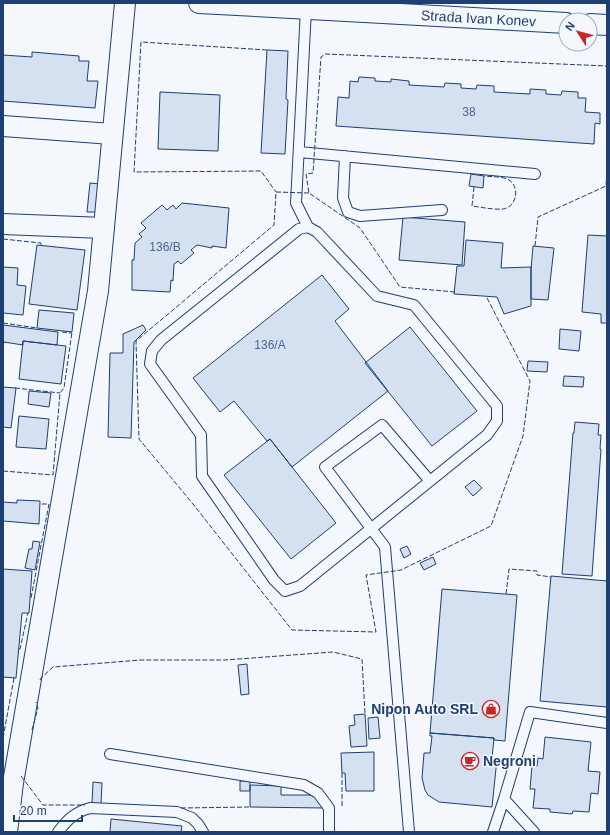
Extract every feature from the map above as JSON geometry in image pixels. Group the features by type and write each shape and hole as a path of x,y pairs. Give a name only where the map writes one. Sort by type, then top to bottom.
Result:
{"street":[{"path":"7,832 8,783 98,291 125,3"},
{"name":"Strada Ivan Konev","path":"200,3 558,23"},
{"path":"3,126 112,134"},
{"path":"3,224 104,228"}],"lane":[{"path":"306,9 296,203 308,227 317,232 377,296 414,305 497,406 497,421 487,435 372,529 300,586 285,591 274,580 202,476 201,435 150,364 152,351 161,340 299,229 308,227"},
{"path":"299,152 535,174"},
{"path":"345,156 343,198 348,212 360,216 442,210"},
{"path":"409,832 386,547 325,467 382,425 430,481"},
{"path":"493,832 530,712 607,723"},
{"path":"110,754 304,785 318,794 329,808 329,832"},
{"path":"504,799 534,832"},
{"path":"58,832 73,815 81,810 90,808 177,812 192,818 198,824 202,832"}],"building":[{"path":"267,50 288,51 286,99 288,100 285,154 261,153"},
{"path":"32,52 79,56 79,61 89,61 87,81 98,81 95,108 3,101 3,55 32,57"},
{"path":"359,77 375,78 375,81 391,82 391,79 409,81 409,85 444,87 445,83 461,84 461,88 476,89 477,85 494,86 494,92 530,94 530,89 546,90 546,94 561,95 562,91 578,92 578,98 586,98 585,112 600,113 600,124 595,123 594,144 336,126 338,97 349,98 350,81 358,82"},
{"path":"160,92 220,95 218,151 158,149"},
{"path":"471,174 484,176 483,188 469,186"},
{"path":"90,183 100,184 98,212 87,212"},
{"path":"182,203 229,208 226,248 212,246 212,248 197,245 191,250 194,253 181,264 178,261 174,264 173,281 171,280 170,292 132,290 132,260 134,260 135,243 142,237 139,234 146,228 141,223 162,205 167,210 173,205 176,209"},
{"path":"403,217 465,222 462,265 399,260"},
{"path":"588,235 607,236 607,323 601,323 601,314 582,312"},
{"path":"466,240 503,243 501,268 531,267 531,306 504,314 497,297 454,294 457,266 464,266"},
{"path":"37,245 85,250 77,310 29,304"},
{"path":"533,246 554,248 548,300 531,299"},
{"path":"3,267 18,268 17,285 26,286 23,315 3,313"},
{"path":"322,275 349,309 335,321 388,391 292,467 270,439 267,441 234,401 220,412 193,378"},
{"path":"39,310 74,313 72,332 37,328"},
{"path":"3,325 58,332 57,345 23,341 23,345 4,342 3,347"},
{"path":"143,325 146,330 134,342 131,438 108,437 110,353 123,353 123,334"},
{"path":"410,327 477,411 432,446 365,363"},
{"path":"560,329 581,331 579,351 559,349"},
{"path":"23,341 66,346 61,384 19,379"},
{"path":"528,361 548,362 547,372 527,371"},
{"path":"564,376 584,377 583,387 563,386"},
{"path":"3,387 16,388 11,428 3,427"},
{"path":"29,391 51,393 49,407 28,404"},
{"path":"19,416 49,419 46,449 16,447"},
{"path":"575,422 599,424 598,435 601,435 592,576 562,574"},
{"path":"270,439 336,523 291,559 224,475"},
{"path":"474,480 482,488 473,496 465,487"},
{"path":"17,500 40,501 39,524 3,521 3,502 17,503"},
{"path":"33,541 40,542 35,570 25,568 29,549 32,549"},
{"path":"407,546 411,554 404,558 400,549"},
{"path":"433,557 436,564 424,570 420,563"},
{"path":"3,569 32,571 29,613 22,613 16,678 3,677"},
{"path":"551,576 607,581 607,707 540,701"},
{"path":"442,589 517,595 505,741 494,740 494,738 430,733"},
{"path":"247,664 249,694 241,695 238,665"},
{"path":"365,714 367,746 351,747 349,726 355,725 354,715"},
{"path":"378,717 380,738 369,739 368,718"},
{"path":"430,733 494,738 492,759 497,759 492,807 439,802 428,795 422,778 424,753 430,753 432,736 430,736"},
{"path":"545,737 591,742 588,771 600,772 598,794 591,793 589,812 573,811 572,814 550,812 550,809 533,808 535,789 530,789 532,766 537,766 538,758 543,759"},
{"path":"374,752 374,791 346,791 345,773 342,773 341,753"},
{"path":"240,781 250,781 250,791 240,791"},
{"path":"93,782 102,783 101,804 92,803"},
{"path":"250,785 281,786 281,795 324,795 324,808 250,807"},
{"path":"111,819 182,826 181,832 110,832"}],"fence":[{"path":"267,50 141,42 134,172 261,171 276,192"},
{"path":"455,292 400,287 360,228 309,193 306,174 313,173 321,57 325,54 607,66"},
{"path":"535,246 538,217 606,186 607,171"},
{"path":"474,187 472,206 503,209 511,205 514,201 516,192 512,183 503,178 484,176"},
{"path":"309,193 276,192 274,225 136,341 139,439 193,504 292,630 376,632 366,575 401,570 491,526 523,436 530,381 486,296"},
{"path":"3,239 41,243 41,245"},
{"path":"3,323 37,328"},
{"path":"62,332 72,333"},
{"path":"3,471 53,475 60,393 64,388 72,332"},
{"path":"15,388 60,393"},
{"path":"31,598 49,504 40,504"},
{"path":"506,594 509,569 537,571 537,575 551,577"},
{"path":"19,649 28,613"},
{"path":"40,680 53,667 141,660 225,660 333,652 362,659 365,714"},
{"path":"3,738 14,678"},
{"path":"32,730 38,708 36,702"},
{"path":"342,773 342,806"},
{"path":"21,776 43,805 85,805"},
{"path":"181,808 250,807"}],"place":[{"name":"Nipon Auto SRL","path":"491,709"},
{"name":"Negroni","path":"470,761"}]}
